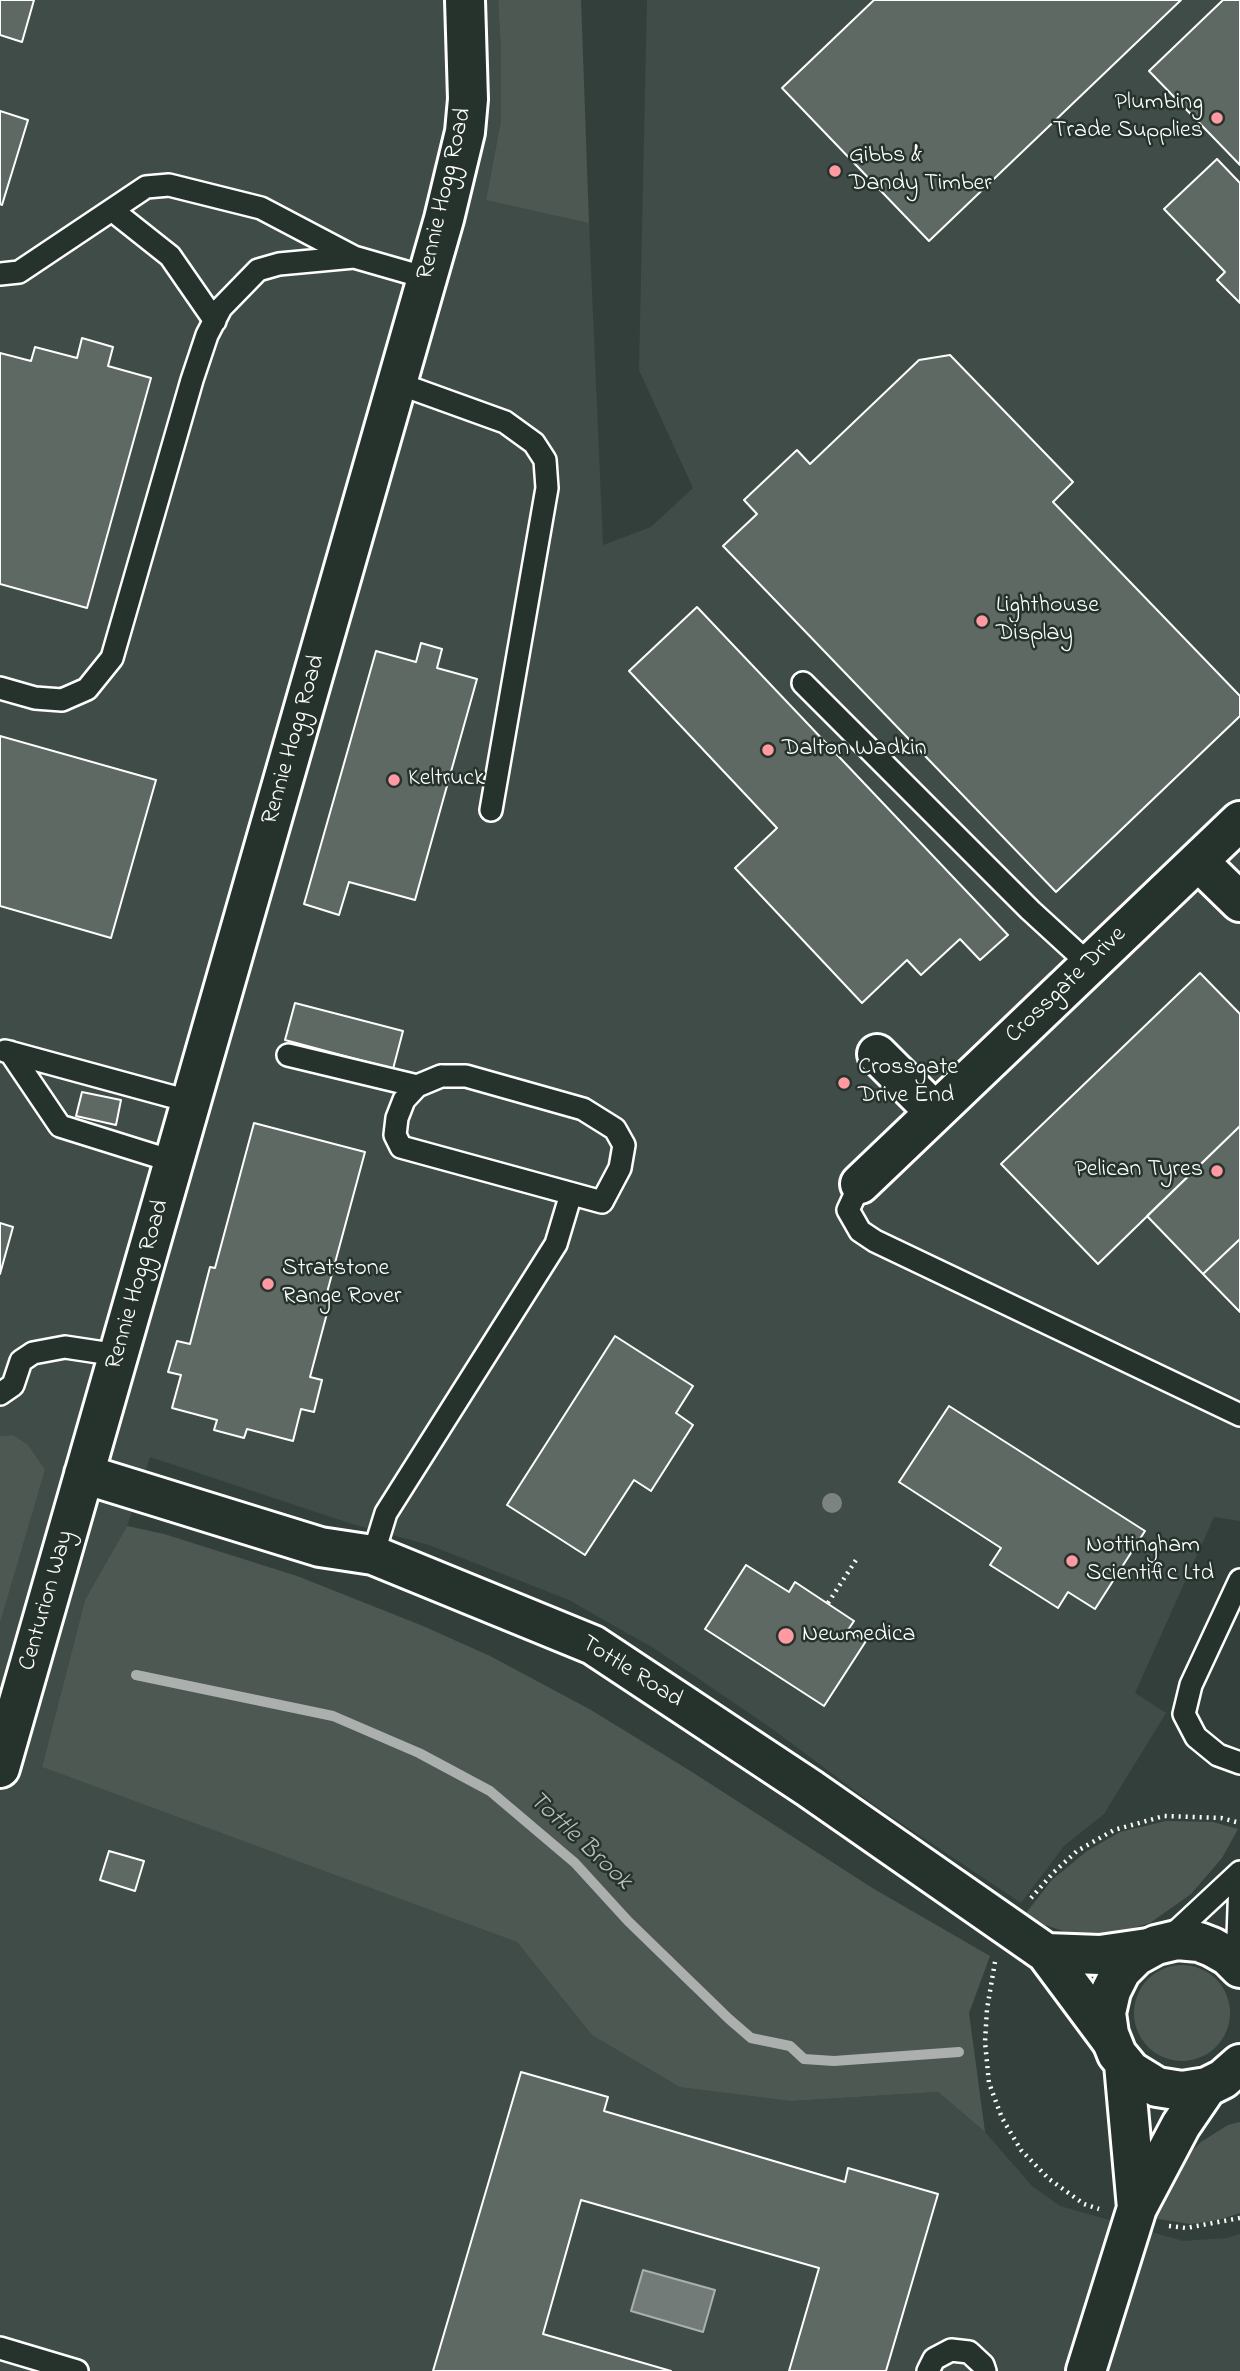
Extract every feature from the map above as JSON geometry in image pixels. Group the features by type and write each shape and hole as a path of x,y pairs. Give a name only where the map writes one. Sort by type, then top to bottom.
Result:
{"street":[{"name":"Rennie Hogg Road","path":"84,1475 427,278 466,132 468,99 465,0"},
{"name":"Crossgate Drive","path":"860,1184 1240,821"},
{"path":"1198,861 1240,902"},
{"path":"877,1054 935,1112"},
{"name":"Tottle Road","path":"84,1475 320,1547 373,1555 593,1645 809,1788 1046,1953 1117,2052"},
{"name":"Centurion Way","path":"0,1768 84,1475"},
{"path":"1046,1953 1100,1955 1177,1940 1199,1942 1219,1951 1238,1966"},
{"path":"1137,2208 1117,2052 1106,2013 1113,1986 1128,1963 1156,1946"},
{"path":"1117,2052 1140,2078 1160,2087 1182,2091 1227,2078"},
{"path":"1086,2371 1137,2208 1181,2124 1227,2078"}],"lane":[{"path":"0,274 19,272 146,187 169,185 261,208 354,257 427,278"},
{"path":"112,210 170,256 215,321"},
{"path":"0,688 36,698 62,700 87,690 113,658 192,380 207,335 221,308 258,270 279,264 354,257"},
{"path":"397,383 505,422 534,443 544,460 547,488 491,810"},
{"path":"803,683 1030,910 1090,965"},
{"path":"5,1051 192,1102"},
{"path":"5,1051 60,1126 175,1162"},
{"path":"288,1055 417,1086"},
{"path":"440,1076 466,1076 583,1109 615,1129 624,1145 620,1168 601,1202 401,1147 395,1135 397,1118 404,1100 417,1086 440,1076"},
{"path":"860,1184 848,1210 860,1231 875,1241 1240,1415"},
{"path":"373,1555 386,1513 556,1244 571,1194"},
{"path":"0,1394 13,1385 21,1361 33,1353 65,1347 118,1355"},
{"path":"1240,1580 1191,1685 1184,1714 1196,1737 1218,1755 1240,1763"},
{"path":"1156,1946 1240,1872"},
{"path":"1238,1966 1240,1882"},
{"path":"0,2348 77,2371"},
{"path":"928,2371 934,2359 951,2350 969,2352 976,2356 985,2371"}],"path":[{"path":"828,1604 858,1557"}],"shaded area":[{"path":"0,0 498,0 501,120 486,199 589,223 603,545 651,527 693,488 639,370 647,0 1240,0 1240,1521 1214,1517 1135,1693 1166,1713 1104,1814 1064,1846 1021,1903 877,1807 771,1728 655,1649 569,1600 429,1545 352,1524 150,1457 127,1526 85,1600 42,1767 517,1942 592,2035 792,2101 938,2092 985,2132 1032,2186 1060,2206 1183,2241 1227,2238 1240,2234 1240,2371 0,2371 0,1623 45,1470 13,1435 0,1436"},
{"path":"498,0 581,0 589,223 486,200 501,120"},
{"path":"13,1435 28,1445 45,1470 0,1623 0,1436"},
{"path":"127,1526 164,1534 297,1576 490,1656 591,1710 874,1889 990,1956 969,2013 985,2132 938,2092 792,2101 680,2087 592,2035 517,1942 42,1767 85,1600"},
{"path":"1166,1821 1213,1822 1238,1829 1222,1858 1191,1894 1150,1923 1110,1935 1072,1934 1045,1925 1026,1913 1052,1880 1087,1851 1120,1832"},
{"path":"1182,1965 1200,1969 1216,1979 1226,1995 1230,2013 1226,2031 1216,2047 1200,2057 1182,2061 1164,2057 1148,2047 1138,2031 1134,2013 1138,1995 1148,1979 1164,1969"},
{"path":"1240,2122 1240,2213 1218,2220 1190,2224 1152,2218 1181,2161 1201,2142 1228,2125"},
{"path":"643,2270 715,2290 703,2332 631,2311"}],"building":[{"path":"0,0 34,0 22,42 0,35"},
{"path":"874,0 1181,0 929,241 782,88"},
{"name":"Plumbing Trade Supplies","path":"1223,0 1240,0 1240,165 1149,71"},
{"path":"0,111 28,120 2,205 0,204"},
{"path":"1217,159 1240,183 1240,303 1217,280 1225,272 1164,209"},
{"path":"82,338 113,347 108,366 151,378 87,608 0,584 0,353 31,361 35,347 77,358"},
{"name":"Lighthouse Display","path":"950,355 1073,482 1053,502 1240,696 1240,716 1056,892 723,546 757,514 744,500 797,450 810,464 919,360"},
{"name":"Dalton Wadkin","path":"697,607 1008,935 980,960 960,939 921,975 907,960 862,1003 735,868 777,828 629,671"},
{"name":"Keltruck","path":"421,643 442,649 437,668 477,679 415,900 349,882 339,915 304,904 376,651 416,662"},
{"path":"0,736 156,780 111,938 0,906"},
{"path":"1200,973 1240,1014 1240,1126 1098,1264 1001,1164"},
{"path":"295,1003 403,1031 393,1069 285,1040"},
{"path":"82,1092 121,1100 116,1125 76,1116"},
{"name":"Stratstone Range Rover","path":"254,1123 365,1152 325,1300 330,1302 310,1377 322,1380 314,1412 301,1409 293,1441 247,1429 244,1438 214,1430 217,1420 172,1408 181,1375 168,1372 177,1341 190,1344 210,1267 215,1268"},
{"name":"Pelican Tyres","path":"1240,1126 1240,1239 1203,1274 1147,1216"},
{"path":"0,1223 13,1227 0,1274"},
{"path":"1240,1239 1240,1312 1203,1274"},
{"path":"615,1336 693,1386 676,1413 693,1425 651,1491 634,1480 585,1555 507,1505"},
{"path":"949,1406 1145,1531 1095,1609 1068,1592 1058,1608 990,1565 1001,1548 899,1482"},
{"name":"Newmedica","path":"746,1565 789,1592 795,1582 854,1621 848,1630 866,1641 824,1706 705,1629"},
{"path":"109,1851 144,1861 135,1891 100,1880"},
{"path":"521,2072 608,2097 604,2111 845,2182 848,2168 938,2194 886,2371 789,2371 819,2268 581,2200 543,2334 671,2371 433,2371"}],"waterway":[{"name":"Tottle Brook","path":"136,1675 333,1716 419,1753 490,1791 575,1863 628,1921 751,2038 790,2046 804,2059 834,2061 959,2052"}],"place":[{"name":"Plumbing Trade Supplies","path":"1217,118"},
{"name":"Gibbs & Dandy Timber","path":"835,171"},
{"name":"Lighthouse Display","path":"982,621"},
{"name":"Dalton Wadkin","path":"768,750"},
{"name":"Keltruck","path":"394,780"},
{"name":"Crossgate Drive End","path":"844,1083"},
{"name":"Pelican Tyres","path":"1217,1171"},
{"name":"Stratstone Range Rover","path":"268,1284"},
{"name":"Nottingham Scientific Ltd","path":"1072,1561"},
{"name":"Newmedica","path":"786,1636"}]}
